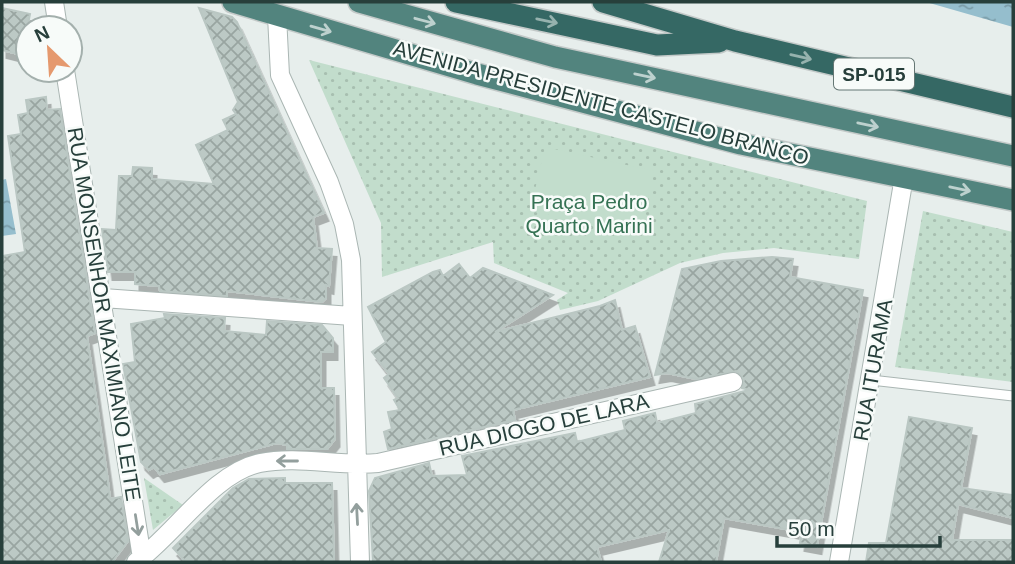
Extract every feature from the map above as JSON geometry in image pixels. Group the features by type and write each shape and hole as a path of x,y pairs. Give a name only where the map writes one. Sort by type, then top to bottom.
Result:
{"highway":[{"name":"AVENIDA PRESIDENTE CASTELO BRANCO","path":"233,2 741,144 1013,200"},
{"path":"359,2 555,57 1013,156"},
{"path":"456,2 657,45 735,41"},
{"name":"SP-015","path":"603,2 735,41 1013,107"}],"street":[{"path":"276,16 280,75 329,182 344,225 351,260 359,562"},
{"name":"RUA MONSENHOR MAXIMIANO LEITE","path":"67,84 103,298 139,560"},
{"name":"RUA ITURAMA","path":"839,562 904,177"},
{"path":"103,298 352,316"},
{"name":"RUA DIOGO DE LARA","path":"139,560 243,468 281,460 355,465 378,463 733,382"}],"lane":[{"path":"871,380 1013,396"}],"green space":[{"name":"Praça Pedro Quarto Marini","path":"309,60 867,201 859,259 774,248 723,253 680,263 598,301 560,310 557,300 568,293 494,263 493,242 382,277 381,223"},
{"path":"545,147 654,171 640,234 530,211"},
{"path":"923,211 1013,232 1013,382 895,367"},
{"path":"144,478 183,505 153,530"}],"water":[{"path":"926,2 1013,2 1013,27"},
{"path":"6,179 16,234 2,236 2,180"}],"building":[{"path":"2,8 30,14 14,14 14,53 2,50"},
{"path":"199,8 232,17 237,22 324,213 313,217 317,248 332,249 329,286 326,285 326,298 322,302 227,291 227,296 160,291 159,286 135,284 135,272 108,272 102,229 116,230 119,176 132,176 133,167 152,168 152,179 214,184 196,145 228,130 223,120 236,114 233,110 238,102"},
{"path":"46,97 47,110 60,109 95,333 87,336 110,499 121,497 128,541 112,562 2,562 2,256 25,252 8,136 21,134 18,115 28,113 26,100"},
{"path":"772,257 793,259 790,277 863,290 817,546 800,543 802,532 724,518 716,562 659,562 669,530 597,547 601,562 373,562 369,491 375,478 429,463 432,476 467,475 462,456 575,433 577,442 625,430 623,421 655,413 657,423 696,413 695,404 749,390 742,388 744,379 736,371 696,379 667,373 655,375 682,269 721,261"},
{"path":"459,264 470,278 483,268 553,295 495,332 615,300 622,330 635,326 650,377 513,410 515,420 388,449 384,432 392,429 388,412 400,410 394,400 398,398 384,378 389,374 372,352 386,342 368,307 433,272 440,270 443,276"},
{"path":"164,314 225,318 224,331 266,335 267,321 322,325 333,338 333,352 321,352 321,388 334,388 335,439 327,449 287,449 287,445 277,443 160,474 154,467 149,470 141,462 123,364 135,362 131,324 165,318"},
{"path":"909,417 972,428 961,488 1013,495 1013,518 958,504 952,540 1013,540 1013,562 866,562 869,543 886,543"},
{"path":"285,478 285,483 332,483 334,562 186,562 173,548 233,488 249,479"}]}
